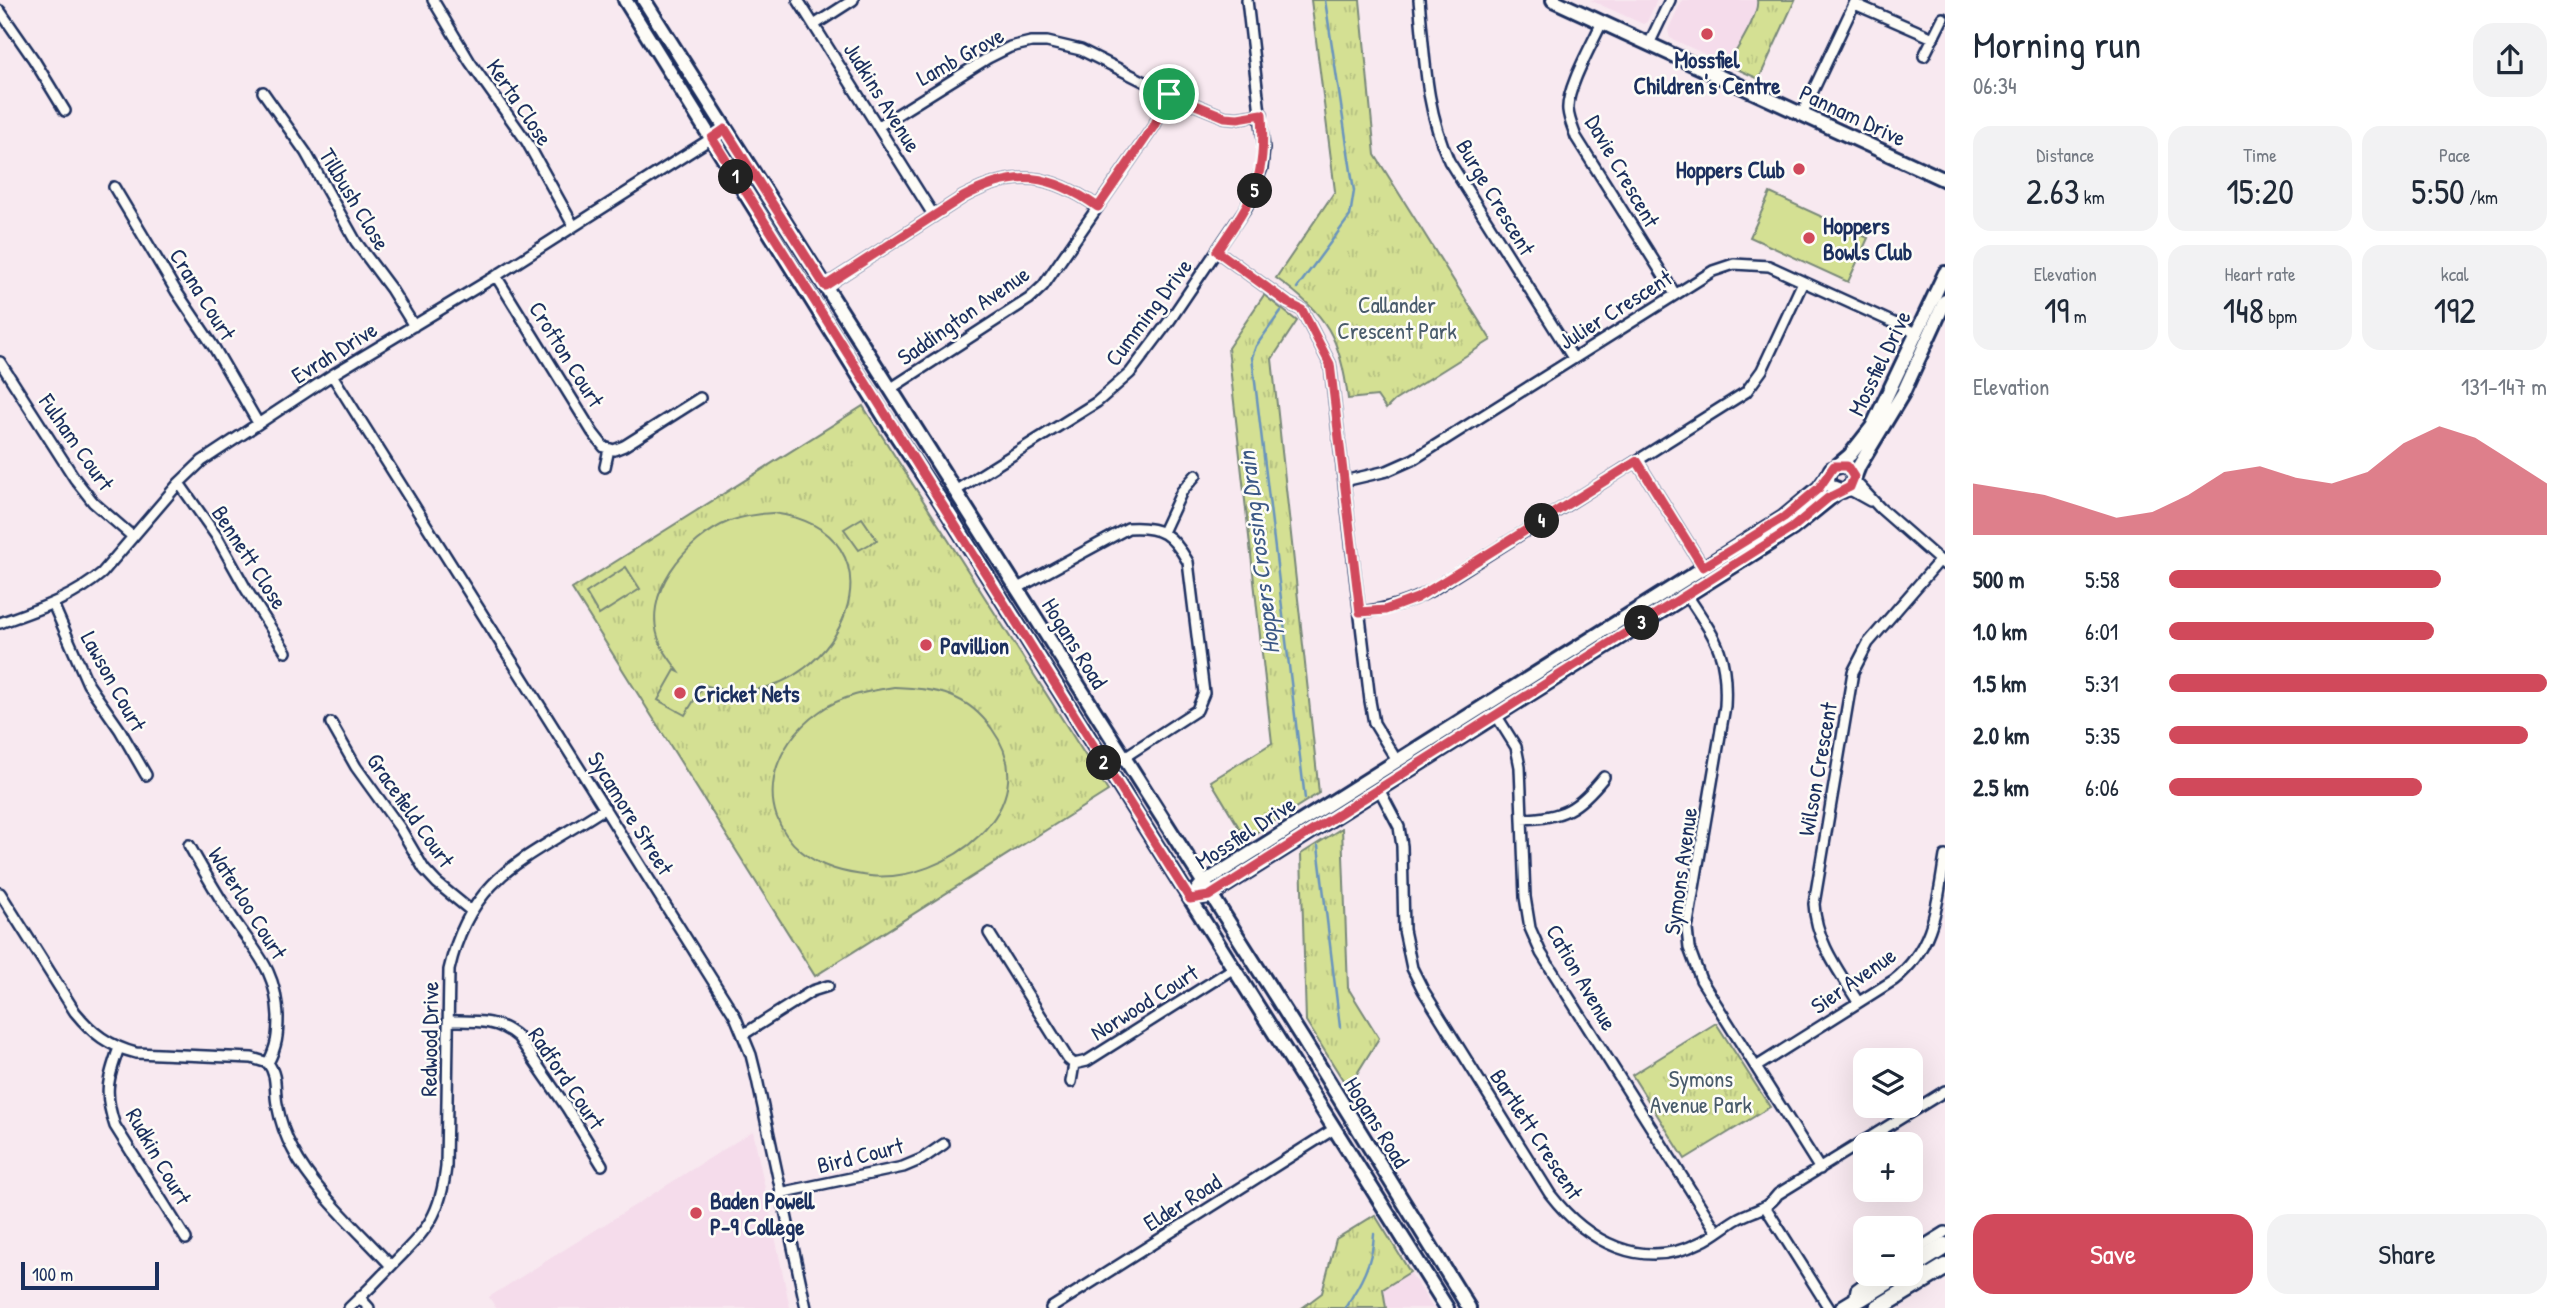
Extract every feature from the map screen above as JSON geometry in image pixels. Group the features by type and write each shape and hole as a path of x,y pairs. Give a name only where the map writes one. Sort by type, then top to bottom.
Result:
{"highway":[{"path":"1923,1260 1945,1246"},
{"path":"1878,1308 1945,1267"},
{"path":"1856,1305 1883,1286"}],"street":[{"name":"Kerta Close","path":"433,0 470,62 527,142 573,225"},
{"name":"Hogans Road","path":"625,0 892,429 939,499 1447,1308"},
{"name":"Hogans Road","path":"644,0 1209,896 1302,1038 1469,1308"},
{"name":"Judkins Avenue","path":"798,0 934,216"},
{"path":"814,25 853,0"},
{"name":"Cumming Drive","path":"955,491 1077,415 1115,387 1145,356 1247,206 1256,189 1264,148 1247,0"},
{"name":"Burge Crescent","path":"1419,0 1428,94 1438,136 1449,161 1573,358"},
{"name":"Pannam Drive","path":"1553,0 1945,180"},
{"path":"1649,44 1670,0"},
{"path":"1802,114 1856,2 1933,38"},
{"path":"0,11 65,111"},
{"path":"1924,56 1943,18"},
{"name":"Davie Crescent","path":"1602,23 1570,93 1568,110 1571,124 1576,137 1675,294"},
{"name":"Lamb Grove","path":"879,127 988,58 1010,47 1031,42 1047,42 1081,50 1169,94 1225,117 1262,114"},
{"name":"Tillbush Close","path":"263,92 306,153 356,242 414,326"},
{"name":"Saddington Avenue","path":"890,389 1029,299 1043,286 1154,126 1169,94"},
{"path":"712,138 725,129"},
{"name":"Evrah Drive","path":"0,623 54,604 94,579 179,483 202,461 332,375 496,276 712,138"},
{"path":"825,286 980,188 1012,180 1045,180 1061,184 1098,207"},
{"name":"Crana Court","path":"114,187 258,423"},
{"path":"1217,251 1288,303 1302,310 1330,364 1374,723 1404,773"},
{"name":"Julier Crescent","path":"1344,481 1387,471 1414,459 1675,294 1713,271 1734,264 1769,265 1922,336"},
{"name":"Mossfiel Drive","path":"1854,479 1903,393 1945,273"},
{"name":"Crofton Court","path":"496,276 593,433 609,449"},
{"path":"1360,612 1385,610 1417,598 1736,398 1752,386 1762,370 1803,282"},
{"name":"Mossfiel Drive","path":"1838,465 1872,428 1922,336 1945,301"},
{"name":"Fulham Court","path":"0,362 75,480 93,502 132,536"},
{"name":"Sycamore Street","path":"332,375 727,1001 744,1034 757,1079 806,1308"},
{"path":"605,467 609,449 617,450 700,398"},
{"path":"892,429 905,413"},
{"path":"1637,461 1710,579"},
{"path":"1880,508 1852,491 1841,491 1830,486 1827,477 1830,469 1838,465 1847,466 1854,479 1880,508 1942,562"},
{"path":"1163,532 1182,491 1196,475"},
{"name":"Mossfiel Drive","path":"1190,899 1202,884 1784,517 1815,492 1827,477"},
{"path":"1841,491 1850,487 1854,479"},
{"name":"Bennett Close","path":"179,483 217,537 286,652"},
{"path":"939,499 955,491"},
{"name":"Mossfiel Drive","path":"1190,899 1209,896 1792,528 1841,491"},
{"path":"1016,589 1128,528 1146,527 1163,532 1178,545 1188,562 1204,693 1197,710 1123,758"},
{"name":"Wilson Crescent","path":"1858,1002 1825,949 1817,926 1814,904 1853,672 1868,643 1942,562"},
{"path":"1680,582 1687,595"},
{"name":"Symons Avenue","path":"1687,595 1716,642 1723,657 1727,679 1725,706 1687,929 1689,948 1701,980 1820,1169"},
{"name":"Lawson Court","path":"54,604 84,676 146,775"},
{"path":"1489,703 1496,715"},
{"name":"Cation Avenue","path":"1496,715 1516,747 1520,767 1524,897 1530,928 1541,953 1717,1232"},
{"name":"Gracefield Court","path":"331,723 356,768 400,828 424,869 470,910"},
{"path":"1371,777 1379,789"},
{"path":"1522,819 1548,818 1565,811 1584,800 1604,777"},
{"name":"Bartlett Crescent","path":"1379,789 1399,827 1404,930 1412,968 1550,1194 1566,1215 1603,1243 1653,1254 1685,1249 1751,1212 1766,1208 1778,1195 1945,1091"},
{"name":"Redwood Drive","path":"349,1308 423,1234 443,1191 446,1167 449,970 454,946 470,910 486,889 512,865 605,807"},
{"name":"Waterloo Court","path":"189,845 233,919 270,973 276,991 278,1036 276,1049 268,1063"},
{"name":"Sier Avenue","path":"1756,1067 1895,980 1909,968 1921,951 1932,925 1945,856"},
{"path":"0,893 75,1012 90,1030 119,1048 155,1055 252,1058 268,1063 275,1074 276,1102 285,1134 294,1153 317,1186 391,1265"},
{"name":"Norwood Court","path":"989,933 1068,1059 1074,1064"},
{"name":"Norwood Court","path":"1074,1064 1087,1060 1234,968"},
{"path":"744,1034 812,991 828,986"},
{"name":"Radford Court","path":"449,1021 496,1023 508,1028 518,1037 602,1165"},
{"name":"Rudkin Court","path":"119,1048 110,1073 108,1107 115,1126 186,1239"},
{"name":"Norwood Court","path":"1071,1082 1074,1064"},
{"path":"1334,1129 1350,1119"},
{"name":"Elder Road","path":"1051,1308 1334,1129"},
{"name":"Bird Court","path":"780,1193 903,1167 922,1159 944,1144"},
{"path":"1766,1208 1829,1308"},
{"path":"1923,1245 1945,1232"},
{"path":"1856,1305 1856,1289 1860,1286"},
{"path":"360,1298 369,1308"}],"shaded area":[{"path":"1590,0 1657,0 1647,22 1643,24"},
{"name":"Mossfiel Children's Centre","path":"1682,0 1758,0 1759,8 1755,19 1728,65 1670,38 1668,30"},
{"name":"Baden Powell P-9 College","path":"753,1131 790,1308 496,1308 489,1297"},
{"path":"1410,1272 1433,1308 1386,1308 1383,1289"}],"green space":[{"name":"Callander Crescent Park","path":"1311,0 1360,0 1375,155 1491,340 1394,401 1386,409 1377,396 1348,399 1341,359 1328,329 1307,303 1276,278 1335,191"},
{"path":"1757,0 1795,0 1759,79 1728,65 1751,23"},
{"name":"Hoppers Bowls Club","path":"1770,193 1868,238 1848,282 1750,237"},
{"path":"1264,295 1297,321 1272,359 1319,793 1246,839 1211,781 1272,743 1228,348"},
{"path":"863,406 1108,791 815,976 572,589"},
{"path":"773,513 815,526 840,549 850,579 846,611 830,642 805,668 772,686 733,691 701,684 703,686 685,715 658,700 675,670 679,672 661,645 656,626 656,607 661,588 683,555 714,529 741,518"},
{"path":"862,518 877,540 859,550 844,529"},
{"path":"626,567 640,589 599,615 586,593"},
{"path":"894,687 944,694 974,710 992,729 1006,758 1007,786 998,812 980,835 956,854 928,867 899,875 870,876 834,869 801,851 786,834 777,816 773,797 774,778 780,759 789,742 803,726 827,706 855,695"},
{"path":"1342,828 1348,988 1379,1038 1348,1088 1306,1021 1301,854"},
{"name":"Symons Avenue Park","path":"1716,1023 1770,1107 1685,1159 1632,1075"},
{"path":"1375,1215 1410,1272 1383,1289 1386,1308 1302,1308 1322,1293 1336,1239"}],"waterway":[{"name":"Hoppers Crossing Drain","path":"1297,288 1350,216 1354,191 1325,0"},
{"name":"Hoppers Crossing Drain","path":"1281,311 1256,346 1252,357 1305,799"},
{"name":"Hoppers Crossing Drain","path":"1318,846 1340,1027"},
{"name":"Hoppers Crossing Drain","path":"1345,1308 1365,1273 1374,1234"}],"place":[{"name":"Mossfiel Children's Centre","path":"1707,34"},
{"name":"Hoppers Club","path":"1799,169"},
{"name":"Hoppers Bowls Club","path":"1809,238"},
{"name":"Pavillion","path":"926,645"},
{"name":"Cricket Nets","path":"680,693"},
{"name":"Baden Powell P-9 College","path":"696,1213"}],"route":[{"path":"1169,94 1225,117 1262,114 1264,148 1256,189 1217,251 1288,303 1302,310 1330,364 1360,612 1404,605 1432,590 1637,461 1703,567 1784,517 1819,488 1834,466 1847,466 1854,477 1850,487 1828,498 1792,528 1687,595 1209,896 1190,899 939,499 892,429 712,138 725,129 825,286 963,197 996,183 1045,180 1074,190 1098,207 1154,126 1169,94"}]}
